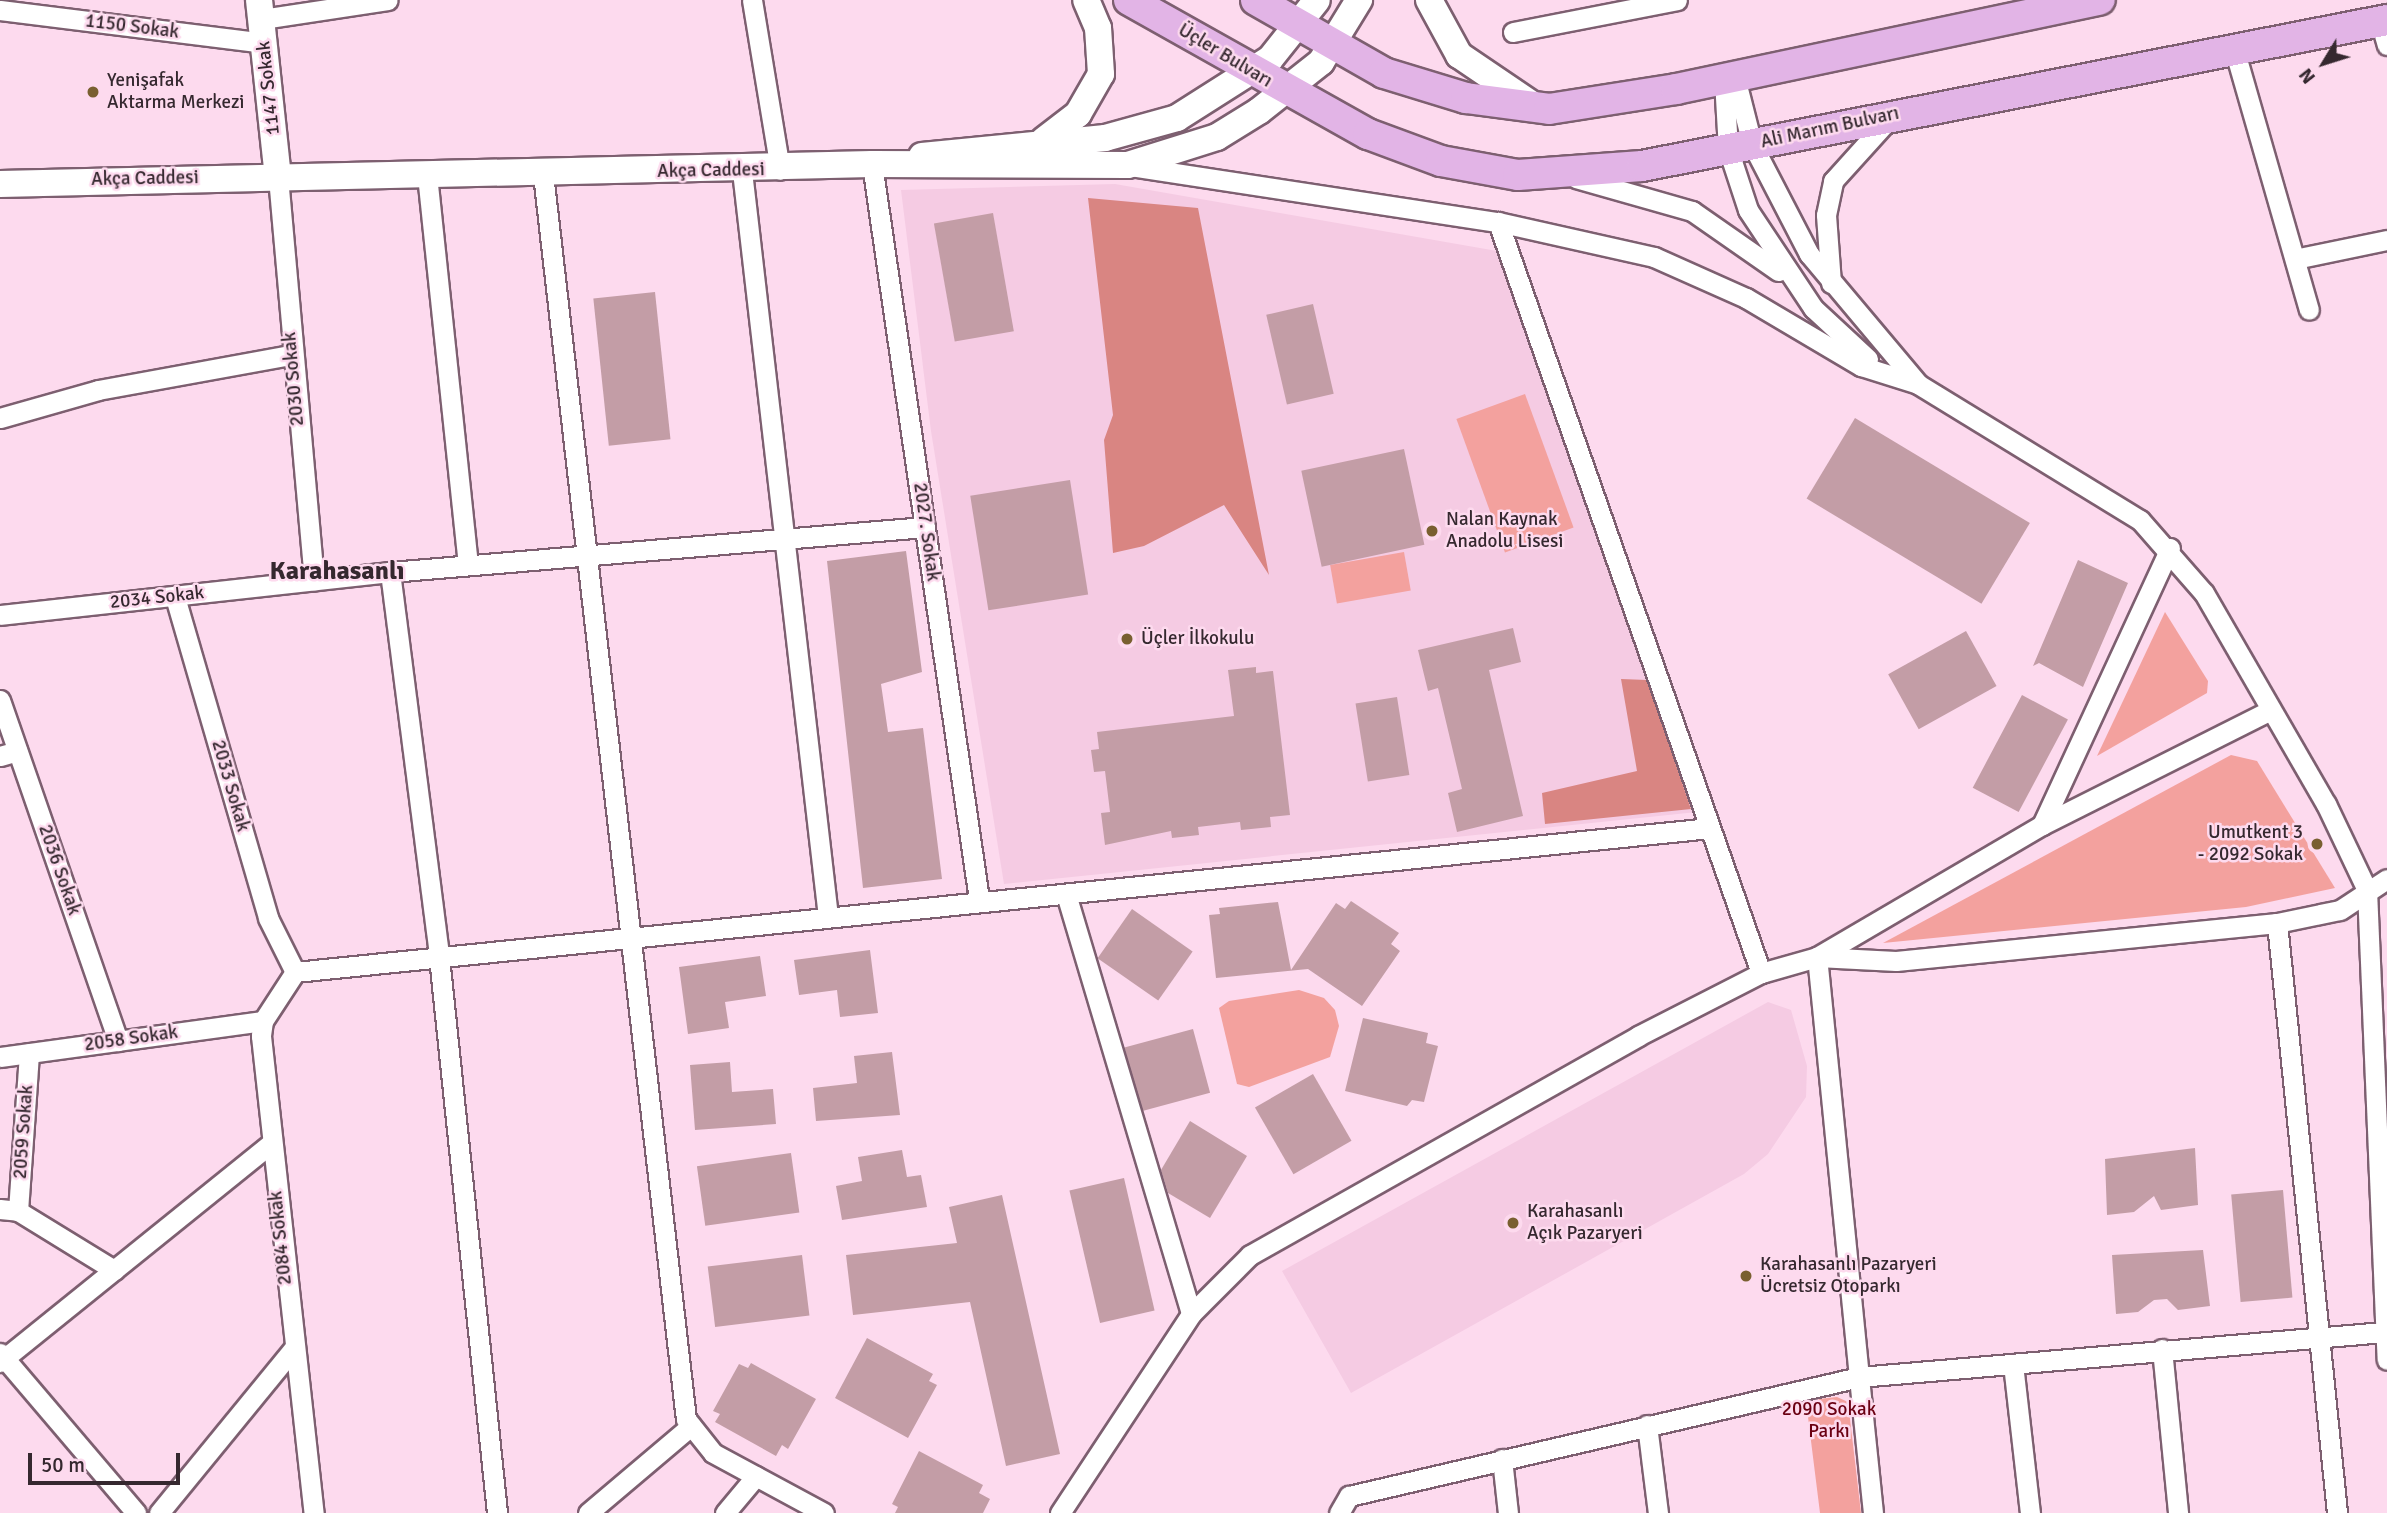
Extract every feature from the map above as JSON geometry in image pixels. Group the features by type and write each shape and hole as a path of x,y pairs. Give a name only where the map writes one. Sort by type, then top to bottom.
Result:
{"main road":[{"name":"Üçler Bulvarı","path":"1129,0 1284,91"},
{"path":"1256,0 1332,45 1422,86 1507,107 1549,109 1729,78 2100,0"},
{"name":"Ali Marım Bulvarı","path":"1284,91 1368,134 1441,161 1518,174 1558,174 1642,166 1896,113 2235,52 2385,29"}],"street":[{"name":"1150 Sokak","path":"0,10 262,21 388,0"},
{"path":"752,0 780,170"},
{"path":"1043,140 1078,114 1101,74 1098,28 1086,0"},
{"path":"872,164 1043,140 1105,138 1157,126 1252,73 1301,26 1317,0"},
{"name":"Akça Caddesi","path":"0,184 278,177 742,171 872,164 1128,166 1217,137 1284,91 1332,45 1359,0"},
{"path":"1429,0 1443,35 1476,72 1549,109"},
{"path":"1513,32 1677,0"},
{"name":"1147 Sokak","path":"262,21 278,177"},
{"path":"2235,52 2309,310"},
{"path":"1729,78 1748,209 1796,286 1842,339 1892,375"},
{"path":"1831,283 1826,215 1833,181 1896,113"},
{"path":"1740,147 1831,283 1918,384"},
{"name":"2027. Sokak","path":"872,164 979,899"},
{"path":"1128,166 1498,222 1602,242 1690,271 1861,366 1918,384 2140,520 2170,548 2204,593 2271,710 2367,890 2387,1360"},
{"path":"742,171 788,541 828,916"},
{"path":"543,174 675,1344 691,1426 713,1453 824,1513"},
{"path":"1558,174 1692,211 1796,286"},
{"path":"427,175 468,565"},
{"name":"2030 Sokak","path":"278,177 291,355 314,580"},
{"path":"1498,222 1761,973"},
{"path":"2295,259 2387,240"},
{"path":"0,418 98,390 291,355"},
{"name":"2034 Sokak","path":"0,615 390,572 788,541 925,527"},
{"path":"2042,825 2170,548"},
{"path":"390,572 439,957 497,1513"},
{"name":"2033 Sokak","path":"175,597 268,918 295,972"},
{"name":"2036 Sokak","path":"0,700 9,753 118,1041"},
{"path":"1060,1513 1191,1314 1250,1255 1508,1105 1761,973 1817,957 2042,825 2271,710"},
{"path":"263,1021 295,972 979,899 1066,894 1709,828"},
{"path":"1817,957 1841,963 1896,961 2277,923 2340,910 2387,879"},
{"path":"1066,894 1191,1314"},
{"path":"2277,923 2337,1513"},
{"path":"1817,957 1873,1513"},
{"name":"2058 Sokak","path":"0,1057 263,1021"},
{"name":"2084 Sokak","path":"263,1021 270,1144 314,1513"},
{"name":"2059 Sokak","path":"9,1210 29,1053"},
{"path":"136,1513 1,1358 270,1144"},
{"path":"9,1210 114,1270"},
{"path":"1339,1513 1350,1504 1502,1460 1859,1377 2384,1332"},
{"path":"159,1513 293,1349"},
{"path":"2162,1349 2178,1513"},
{"path":"2012,1364 2030,1513"},
{"path":"1647,1425 1658,1513"},
{"path":"588,1513 691,1426"},
{"path":"1502,1460 1508,1513"},
{"path":"724,1513 756,1476"}],"shaded area":[{"path":"1115,184 1497,251 1697,812 1004,884 931,431 901,190"},
{"path":"1088,198 1198,208 1269,575 1224,505 1144,546 1113,553 1104,440 1113,415"},
{"path":"1621,679 1647,680 1691,809 1545,824 1542,793 1637,771"},
{"name":"Karahasanlı Açık Pazaryeri","path":"1768,1002 1791,1010 1807,1066 1806,1097 1768,1154 1744,1174 1351,1393 1282,1271"}],"green space":[{"path":"1525,394 1574,527 1505,552 1456,419"},
{"path":"1404,552 1411,590 1337,603 1330,565"},
{"path":"2165,612 2208,681 2207,693 2097,756"},
{"path":"2231,755 2257,761 2335,888 2246,907 1883,943"},
{"path":"1299,990 1324,998 1335,1010 1339,1026 1330,1057 1249,1087 1237,1084 1219,1008 1229,1001"},
{"name":"2090 Sokak Parkı","path":"1837,1397 1848,1402 1861,1513 1820,1513 1807,1409 1819,1399"}],"building":[{"path":"993,213 1014,331 955,342 934,223"},
{"path":"655,292 670,439 609,446 593,298"},
{"path":"1313,304 1334,394 1287,404 1266,315"},
{"path":"1855,418 2030,523 1981,604 1807,499"},
{"path":"1404,449 1424,545 1322,567 1301,471"},
{"path":"1070,480 1088,595 988,610 970,496"},
{"path":"906,551 922,672 881,684 888,732 923,728 942,879 863,888 827,561"},
{"path":"2078,560 2128,583 2083,687 2039,663 2033,666"},
{"path":"1513,628 1521,662 1489,670 1523,816 1457,832 1448,793 1462,789 1438,688 1428,691 1418,650"},
{"path":"1966,631 1997,686 1919,729 1888,674"},
{"path":"1256,667 1256,673 1273,671 1290,815 1270,817 1271,827 1241,830 1240,822 1198,827 1199,835 1172,838 1171,831 1105,845 1101,813 1110,812 1105,771 1094,772 1091,750 1099,749 1097,732 1234,716 1228,670"},
{"path":"2022,695 2068,719 2019,812 1973,788"},
{"path":"1397,697 1409,775 1368,782 1356,704"},
{"path":"1351,901 1399,933 1391,944 1400,951 1362,1006 1308,969 1216,978 1209,915 1220,914 1219,908 1278,902 1291,970 1336,903 1345,909"},
{"path":"1132,909 1193,951 1158,1001 1098,958"},
{"path":"870,950 878,1013 840,1017 837,990 799,995 794,960"},
{"path":"760,956 766,996 725,1002 729,1028 688,1034 679,967"},
{"path":"1363,1018 1428,1033 1426,1043 1438,1046 1424,1102 1412,1100 1407,1106 1345,1091"},
{"path":"1193,1029 1210,1093 1142,1111 1124,1047"},
{"path":"892,1052 900,1115 816,1121 813,1088 857,1083 854,1056"},
{"path":"730,1062 732,1092 773,1089 776,1124 695,1130 690,1065"},
{"path":"1313,1074 1352,1141 1293,1174 1255,1108"},
{"path":"1190,1121 1247,1156 1210,1218 1168,1193 1161,1170"},
{"path":"2195,1148 2198,1205 2161,1210 2154,1196 2134,1212 2107,1215 2105,1159"},
{"path":"902,1150 907,1177 921,1175 927,1207 842,1220 836,1186 862,1181 858,1157"},
{"path":"791,1153 799,1212 705,1226 697,1166"},
{"path":"1124,1178 1155,1311 1100,1323 1069,1191"},
{"path":"2283,1190 2292,1298 2241,1302 2231,1195"},
{"path":"1002,1195 1060,1454 1006,1466 970,1302 853,1315 846,1255 957,1243 949,1207"},
{"path":"2203,1250 2210,1306 2178,1310 2167,1299 2154,1300 2138,1312 2116,1314 2112,1255"},
{"path":"802,1255 809,1316 715,1327 708,1267"},
{"path":"867,1338 933,1374 929,1381 937,1385 908,1438 835,1398"},
{"path":"751,1363 816,1399 788,1449 782,1445 776,1456 715,1422 720,1414 713,1411 739,1364 748,1368"},
{"path":"919,1451 983,1485 979,1493 990,1499 983,1513 895,1513 898,1507 892,1504"}],"place":[{"name":"Yenişafak Aktarma Merkezi","path":"93,92"},
{"name":"Nalan Kaynak Anadolu Lisesi","path":"1432,531"},
{"name":"Üçler İlkokulu","path":"1127,639"},
{"name":"Umutkent 3 - 2092 Sokak","path":"2317,844"},
{"name":"Karahasanlı Açık Pazaryeri","path":"1513,1223"},
{"name":"Karahasanlı Pazaryeri Ücretsiz Otoparkı","path":"1746,1276"}],"district":[{"name":"Karahasanlı","path":"337,572"}]}
